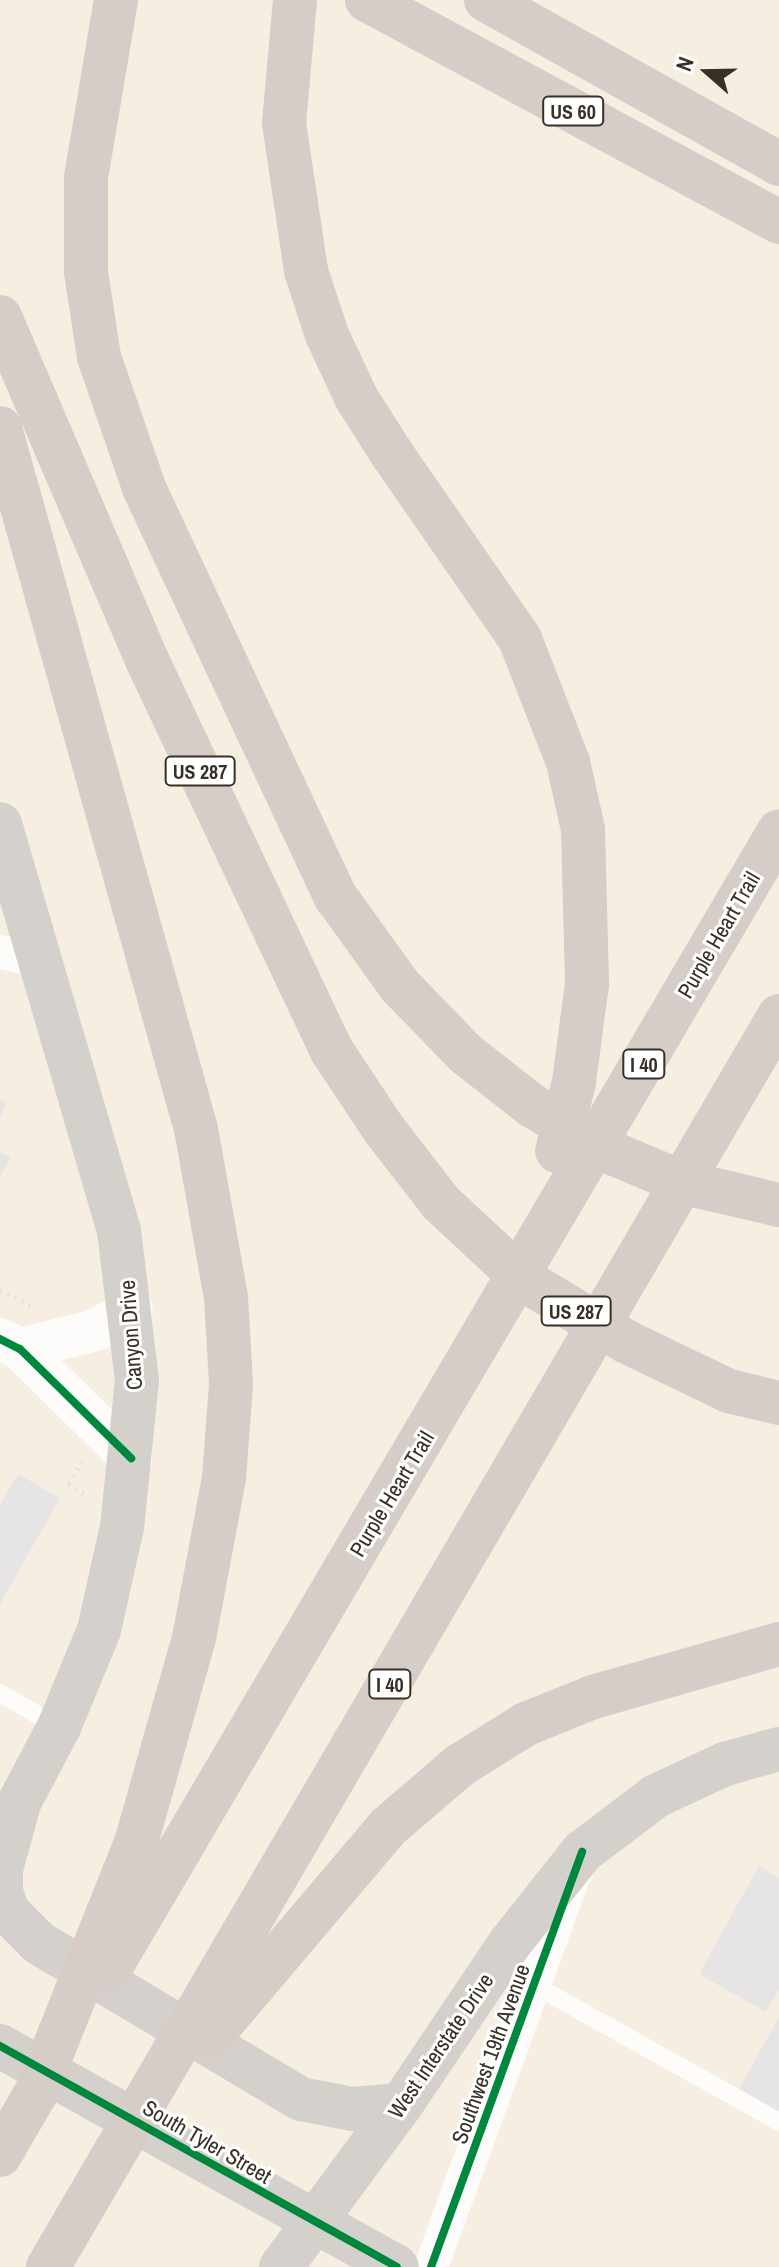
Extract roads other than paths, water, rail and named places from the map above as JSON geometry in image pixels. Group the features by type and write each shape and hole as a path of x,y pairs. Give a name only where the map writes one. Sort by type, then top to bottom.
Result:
{"highway":[{"path":"295,0 284,123 306,271 327,335 385,443 520,639 545,694 583,829 587,984 574,1082 546,1197 509,1298"},
{"name":"US 60","path":"367,0 779,222"},
{"name":"US 60","path":"486,0 779,164"},
{"path":"112,12 86,177 86,272 99,357 144,488 336,897 400,986 466,1054 531,1105 612,1153 681,1182 779,1205"},
{"name":"US 287","path":"0,317 193,758 332,1051 383,1128 441,1203 524,1280 627,1342 729,1391 779,1403"},
{"path":"0,428 196,1129 226,1297 231,1385 212,1558 154,1854 35,2095 0,2155"},
{"name":"Purple Heart Trail","path":"154,1854 451,1396 779,831"},
{"name":"I 40","path":"266,1936 530,1443 779,1016"},
{"path":"48,2267 122,2145 266,1936 459,1766 526,1724 593,1697 779,1644"}],"main road":[{"name":"Canyon Drive","path":"2,837 20,956 119,1230 132,1310 137,1380 131,1458 112,1585 59,1727 9,1822 1,1869 1,1892 8,1912 39,1943 301,2099 353,2109 401,2105"},
{"name":"West Interstate Drive","path":"281,2267 401,2105 510,1943 582,1852 656,1796 768,1761"},
{"name":"South Tyler Street","path":"0,2046 313,2223 397,2267"}],"street":[{"path":"10,1344 93,1331 132,1310"},
{"path":"10,1344 131,1458"},
{"name":"Southwest 19th Avenue","path":"431,2267 536,1986 582,1852"}],"lane":[{"path":"0,1693 59,1727"},
{"path":"536,1986 779,2122"}]}
